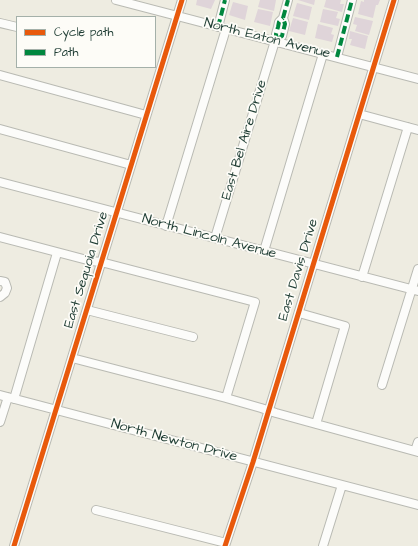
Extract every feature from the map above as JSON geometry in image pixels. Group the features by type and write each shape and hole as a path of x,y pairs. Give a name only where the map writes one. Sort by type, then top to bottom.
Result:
{"street":[{"name":"North Eaton Avenue","path":"116,0 418,78"},
{"name":"East Sequoia Drive","path":"14,546 117,213 146,115 158,65 182,0"},
{"path":"166,226 222,28 225,0"},
{"name":"East Bel Aire Drive","path":"215,238 277,41 276,34 279,22 283,18 288,0"},
{"path":"337,57 352,0"},
{"name":"East Davis Drive","path":"226,544 253,462 394,0"},
{"path":"0,23 16,27"},
{"path":"264,251 323,54"},
{"path":"0,75 146,115"},
{"path":"359,114 418,130"},
{"path":"362,277 408,127"},
{"path":"0,129 131,165"},
{"name":"North Lincoln Avenue","path":"0,182 415,291"},
{"path":"0,237 57,253 102,262 255,302 226,398"},
{"path":"0,422 7,397 57,253"},
{"path":"382,385 415,291 418,269"},
{"path":"0,281 5,282 7,288 5,293 0,297"},
{"path":"87,310 193,337"},
{"path":"298,313 345,326 316,424"},
{"path":"72,358 226,398 417,451 418,442"},
{"name":"North Newton Drive","path":"7,397 418,505"},
{"path":"323,546 342,485"},
{"path":"96,510 226,544"}],"building":[{"path":"197,0 215,0 211,9 196,5"},
{"path":"260,0 276,0 274,11 258,7"},
{"path":"298,0 315,0 314,5"},
{"path":"326,0 341,0 340,4 344,4 342,12 324,7"},
{"path":"364,0 380,0 378,5 376,5 373,18 358,14 361,1 364,2"},
{"path":"233,2 248,6 245,20 229,15"},
{"path":"297,3 312,7 309,20 293,16"},
{"path":"258,9 273,12 270,26 254,22"},
{"path":"323,9 338,12 336,18 340,19 338,26 320,22"},
{"path":"355,17 373,21 369,35 355,31 357,25 353,24"},
{"path":"293,18 308,22 305,35 289,31"},
{"path":"318,24 333,28 331,34 334,35 332,42 315,38"},
{"path":"350,31 368,36 365,49 350,45 352,39 349,39"}],"marked path":[{"path":"218,27 225,0"},
{"path":"278,39 282,36 285,24 283,18 288,0"},
{"path":"337,57 352,0"},
{"path":"277,41 276,34 279,22 283,18"}],"cycle path":[{"path":"14,546 182,0"},
{"path":"225,546 253,462 394,0"}]}
